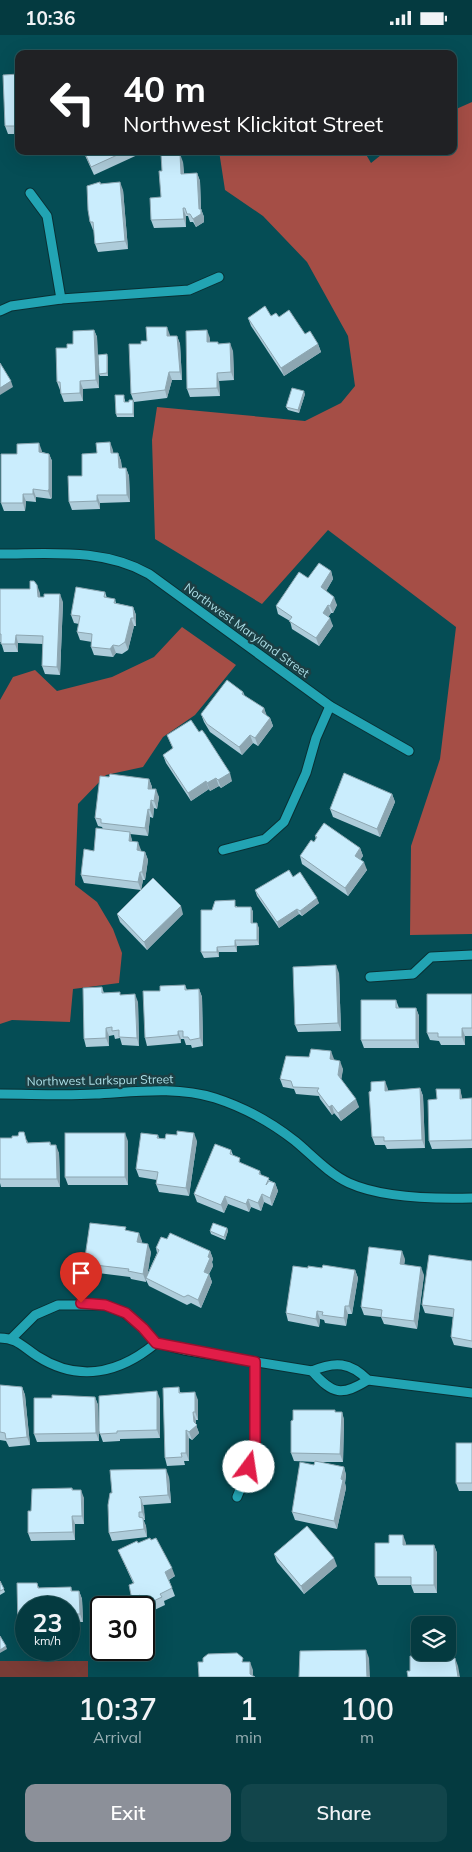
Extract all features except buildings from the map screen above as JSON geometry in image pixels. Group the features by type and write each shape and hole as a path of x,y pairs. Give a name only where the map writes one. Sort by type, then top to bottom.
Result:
{"street":[{"path":"30,193 47,216 61,299"},
{"path":"0,311 11,306 61,299 189,290 219,277"},
{"name":"Northwest Maryland Street","path":"0,554 92,554 137,567 330,706 409,751"},
{"path":"223,850 265,839 284,822 330,706"},
{"path":"370,977 413,974 431,957 472,955"},
{"name":"Northwest Larkspur Street","path":"0,1094 93,1095 154,1090 181,1092 213,1098 237,1106 268,1123 350,1183 393,1195 442,1199 472,1198"},
{"path":"12,1338 34,1315 58,1305 81,1303 105,1305 126,1313 156,1343 312,1371 328,1363 356,1368 368,1380"},
{"path":"0,1339 12,1338 56,1367 94,1372 117,1367 137,1359 156,1343"},
{"path":"237,1497 255,1453 255,1362"},
{"path":"312,1371 330,1389 346,1392 368,1380 472,1393"}],"shaded area":[{"path":"472,102 472,934 410,935 411,846 440,759 456,627 328,530 262,604 155,539 152,440 157,407 305,421 341,403 355,386 348,336 307,262 263,216 225,190 220,155 366,155 371,163 381,155 457,155 457,109"},
{"path":"182,627 236,665 195,715 163,737 143,767 106,775 78,804 75,885 97,902 113,929 122,953 119,983 73,989 70,1022 12,1020 0,1024 0,700 13,677 35,670 57,691 112,677 154,657"},
{"path":"0,1661 88,1661 88,1677 0,1677"}],"route":[{"path":"81,1303 105,1305 126,1313 156,1343 184,1350 255,1362 255,1453 249,1467"}]}
